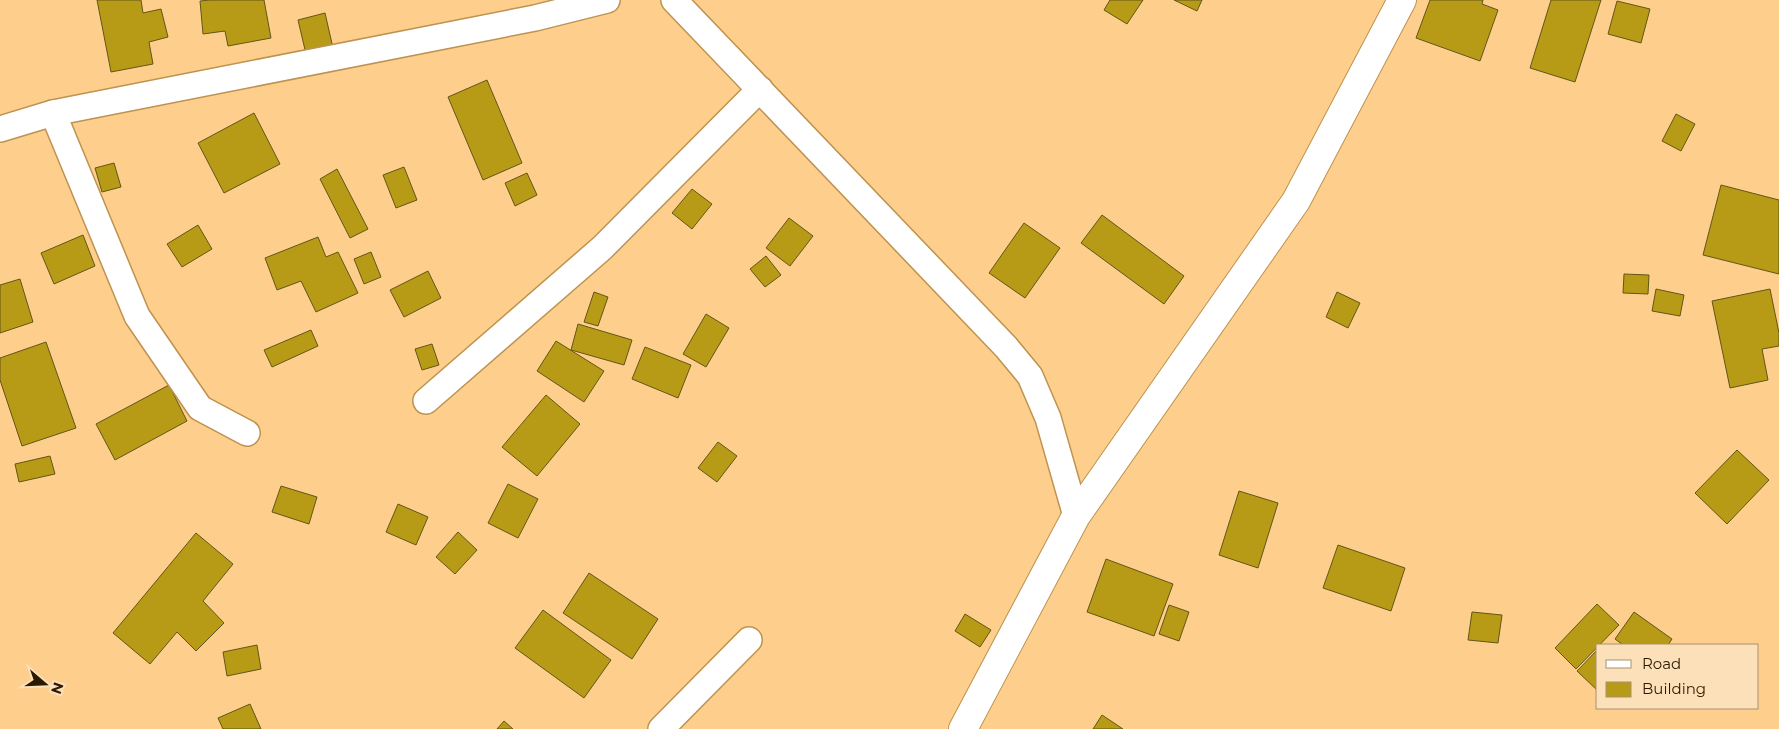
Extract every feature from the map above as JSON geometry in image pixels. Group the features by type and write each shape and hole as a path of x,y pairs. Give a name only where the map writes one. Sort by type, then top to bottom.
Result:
{"street":[{"path":"0,128 53,113 535,18 607,0"},
{"path":"674,0 1006,347 1030,376 1048,418 1076,516"},
{"path":"963,729 1076,516 1296,200 1402,0"},
{"path":"426,401 602,248 760,89"},
{"path":"53,113 137,316 200,408 248,433"},
{"path":"661,729 749,640"}],"building":[{"path":"97,0 141,0 143,13 161,9 168,37 149,42 153,64 111,72"},
{"path":"264,0 271,38 228,46 225,31 203,34 200,1"},
{"path":"1110,0 1143,0 1127,24 1104,10"},
{"path":"1174,0 1202,0 1197,11"},
{"path":"1430,0 1483,0 1482,4 1498,10 1480,61 1416,38"},
{"path":"1551,0 1601,0 1575,82 1530,68"},
{"path":"1617,1 1650,9 1641,43 1608,34"},
{"path":"325,13 333,48 306,54 298,20"},
{"path":"487,80 522,163 483,180 448,97"},
{"path":"254,113 280,164 224,193 198,143"},
{"path":"1676,114 1695,124 1681,151 1662,141"},
{"path":"114,163 121,187 102,192 95,168"},
{"path":"404,167 417,200 396,208 383,175"},
{"path":"337,169 368,229 350,238 320,179"},
{"path":"527,173 537,195 515,206 505,183"},
{"path":"1721,185 1779,200 1779,274 1703,255"},
{"path":"692,189 712,204 692,229 672,213"},
{"path":"1102,215 1184,276 1164,304 1081,243"},
{"path":"789,218 813,236 790,266 766,248"},
{"path":"1024,223 1060,248 1025,298 989,273"},
{"path":"198,225 212,249 182,267 167,244"},
{"path":"83,235 95,266 54,284 41,253"},
{"path":"318,237 326,257 338,252 358,293 316,312 301,281 277,290 265,258"},
{"path":"371,252 381,277 364,284 354,259"},
{"path":"766,256 781,275 765,287 750,269"},
{"path":"428,271 441,298 404,317 390,290"},
{"path":"1624,274 1649,275 1648,294 1623,293"},
{"path":"20,279 33,322 0,333 0,285"},
{"path":"1656,289 1684,295 1680,316 1652,311"},
{"path":"1770,289 1779,333 1779,346 1762,349 1768,380 1730,388 1712,301"},
{"path":"594,292 608,297 598,326 584,322"},
{"path":"1337,292 1360,303 1348,328 1326,317"},
{"path":"706,314 729,328 706,367 683,354"},
{"path":"578,324 632,340 624,365 571,350"},
{"path":"311,330 318,346 272,367 264,350"},
{"path":"556,341 604,371 584,402 537,371"},
{"path":"46,342 76,428 22,446 0,380 0,358"},
{"path":"432,344 439,365 422,370 415,349"},
{"path":"645,347 691,365 678,398 632,379"},
{"path":"169,385 187,421 115,460 96,424"},
{"path":"546,395 580,424 537,476 502,447"},
{"path":"718,442 737,456 717,482 698,468"},
{"path":"1737,450 1769,480 1727,524 1695,493"},
{"path":"50,456 55,474 19,482 15,464"},
{"path":"508,484 538,499 518,538 488,523"},
{"path":"281,486 317,497 309,524 272,512"},
{"path":"1239,491 1278,503 1258,568 1219,555"},
{"path":"398,504 428,517 416,545 386,532"},
{"path":"458,532 477,550 455,574 436,557"},
{"path":"196,533 233,564 203,601 224,623 196,651 177,632 150,664 113,633"},
{"path":"1338,545 1405,568 1391,611 1323,588"},
{"path":"1106,559 1173,584 1154,636 1087,612"},
{"path":"589,573 658,619 632,659 563,613"},
{"path":"1597,604 1619,625 1600,644 1596,644 1596,649 1576,669 1555,648"},
{"path":"1169,605 1189,612 1179,641 1159,634"},
{"path":"543,610 611,660 584,698 515,648"},
{"path":"1472,612 1502,615 1498,643 1468,640"},
{"path":"1634,612 1672,639 1669,644 1622,644 1615,639"},
{"path":"965,614 991,630 980,647 955,631"},
{"path":"257,645 261,669 227,676 223,652"},
{"path":"1596,651 1596,689 1577,671"},
{"path":"250,704 261,729 223,729 218,718"},
{"path":"1102,715 1123,729 1093,729"},
{"path":"504,721 513,729 497,729"}]}
